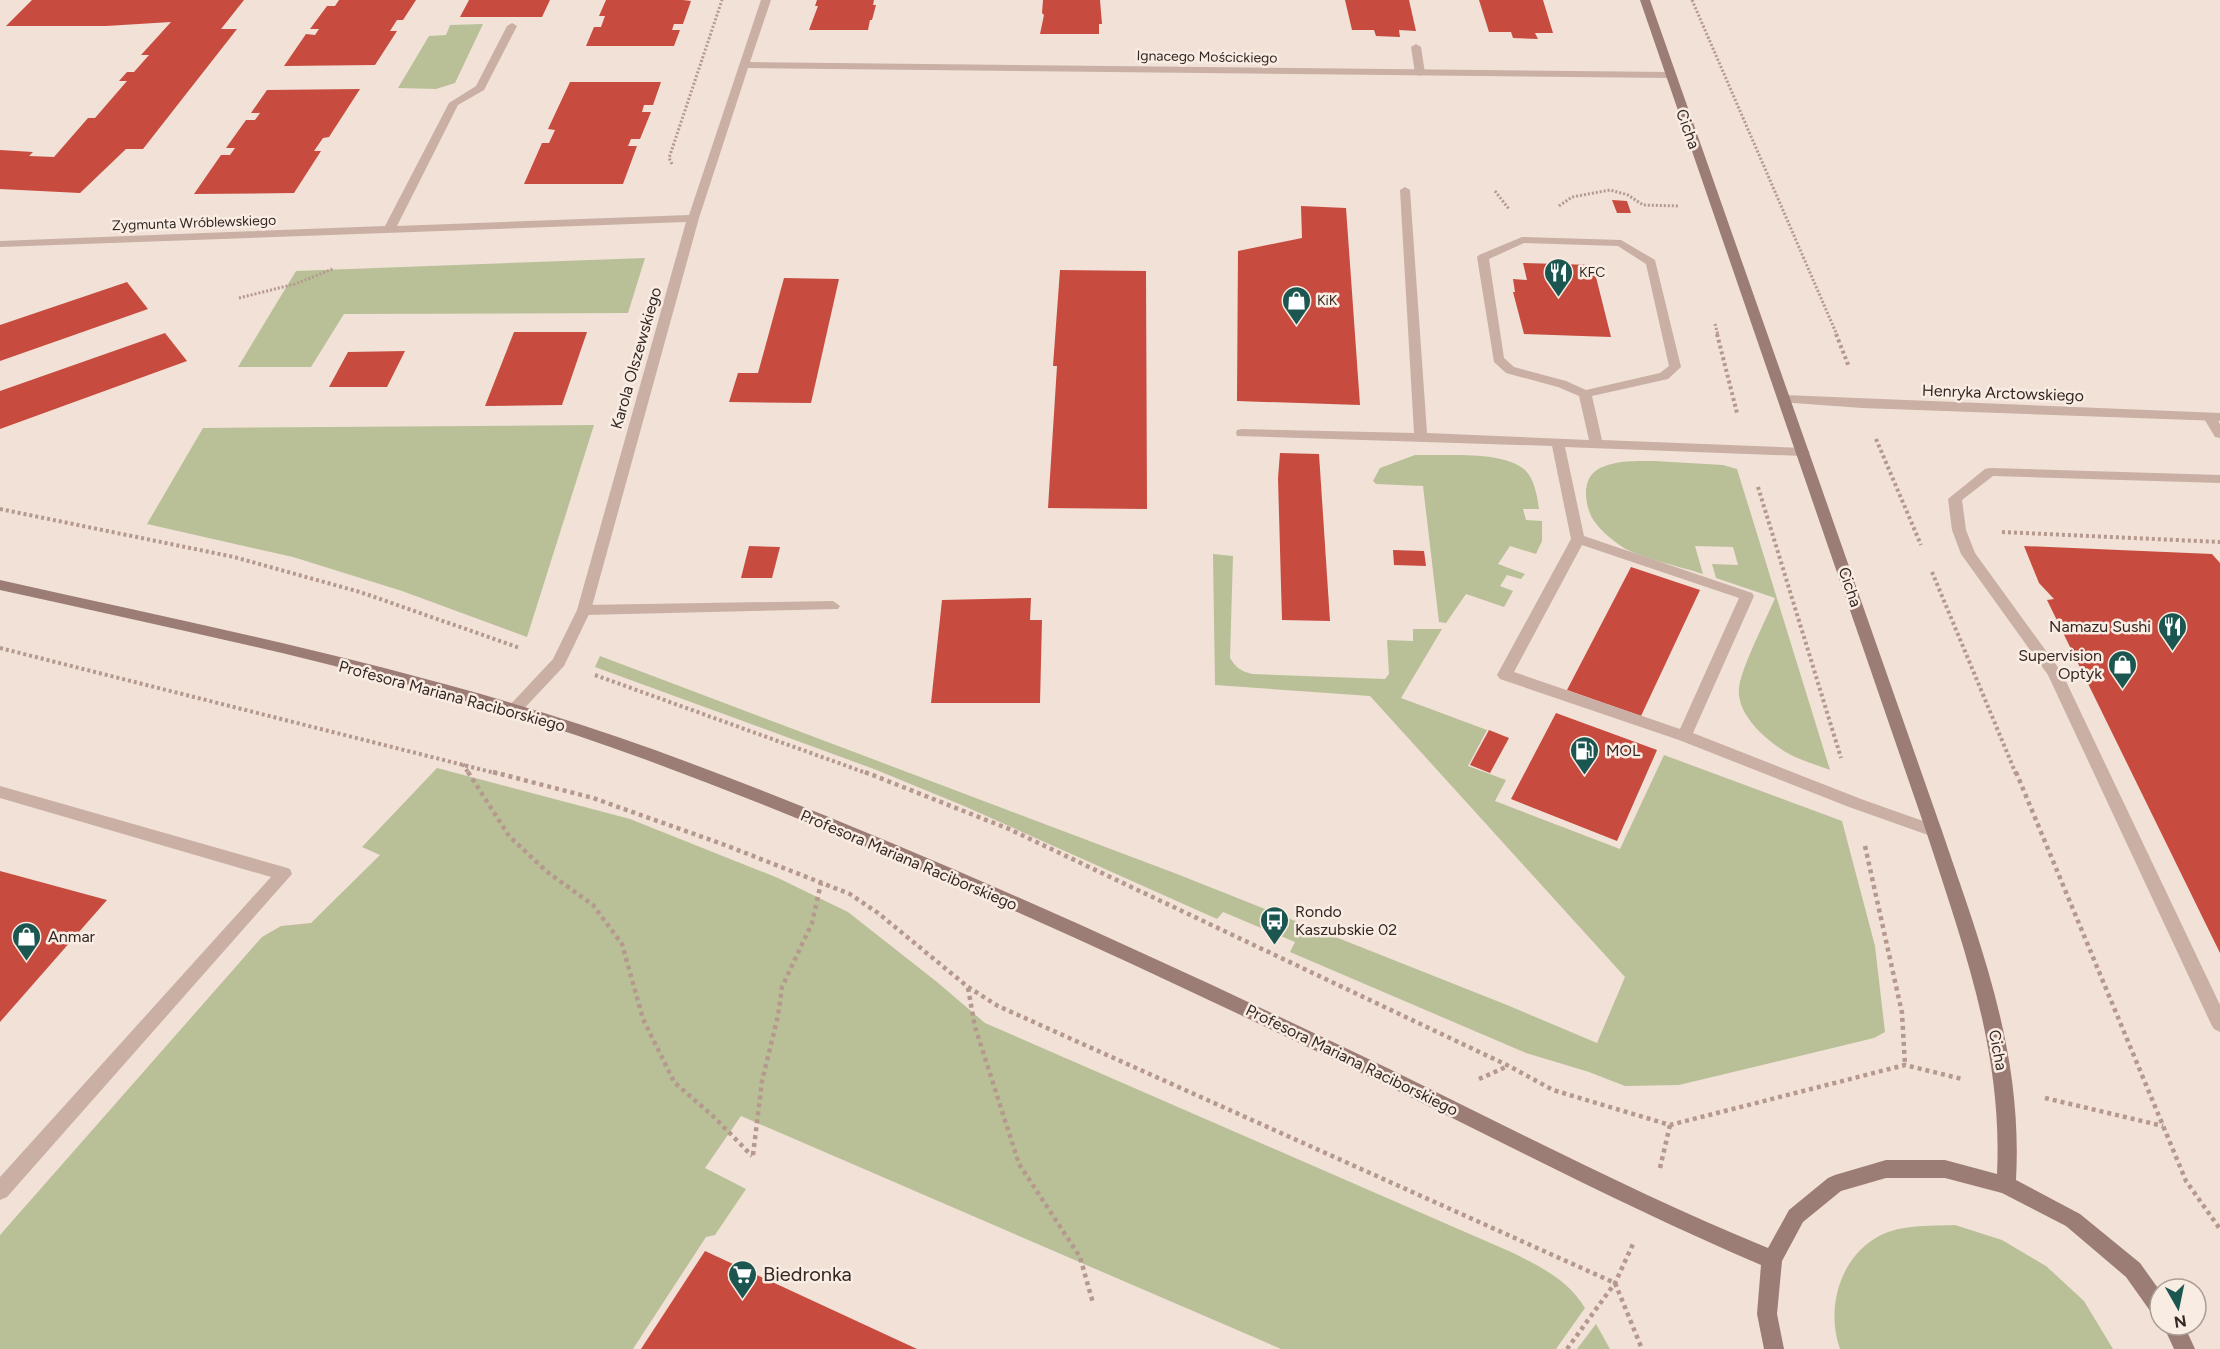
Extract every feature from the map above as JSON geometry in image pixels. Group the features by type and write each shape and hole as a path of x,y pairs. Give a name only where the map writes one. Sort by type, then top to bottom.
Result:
{"main road":[{"name":"Cicha","path":"1645,0 1669,75 1934,831 1977,965 1996,1032 2005,1089 2006,1185"},
{"name":"Profesora Mariana Raciborskiego","path":"0,585 196,628 514,710 738,788 978,888 1204,989 1422,1093 1650,1207 1772,1260"},
{"path":"1774,1349 1767,1314 1772,1260 1796,1216 1835,1184 1886,1169 1945,1168 2006,1185 2073,1220 2133,1270 2148,1291"}],"street":[{"name":"Karola Olszewskiego","path":"514,710 559,662 584,610 693,218 766,0"},
{"path":"388,230 454,103 480,88 512,26"},
{"path":"1416,47 1420,72"},
{"name":"Ignacego Mościckiego","path":"745,65 1669,75"},
{"path":"1405,190 1421,437"},
{"name":"Zygmunta Wróblewskiego","path":"0,244 693,218"},
{"path":"1522,240 1567,241 1621,243 1651,262 1675,367 1664,376 1586,394 1562,384 1510,370 1498,359 1484,257 1522,240"},
{"path":"1586,394 1596,444"},
{"name":"Henryka Arctowskiego","path":"1784,399 2214,417"},
{"path":"2214,417 2220,434"},
{"path":"1242,433 1421,437 1803,452"},
{"path":"1558,443 1578,539 1505,675 1684,736 1855,803 1934,831"},
{"path":"2220,479 1990,472 1955,499 1959,530 1968,554 2055,673 2220,1024"},
{"path":"1578,539 1747,596 1684,736"},
{"path":"584,610 833,606"},
{"path":"0,792 284,874 0,1191"}],"path":[{"path":"674,167 669,158 722,0"},
{"path":"1692,0 1826,306 1862,404 1921,547"},
{"path":"1567,241 1559,216 1559,206 1572,197 1611,190 1628,195 1643,205 1686,206"},
{"path":"239,298 295,284 323,274 339,265"},
{"path":"1714,322 1746,449 1855,803 1902,1013 1905,1065"},
{"path":"0,509 245,560 360,592 844,764 1009,829 1509,1066 1553,1090 1670,1125 1905,1065 2163,1126"},
{"path":"1959,530 2220,542"},
{"path":"1930,568 2186,1181 2220,1229"},
{"path":"0,648 463,763 593,798 725,845 850,894 878,913 968,987 998,1006 1616,1284 1642,1349"},
{"path":"463,763 510,836 546,871 593,905 622,944 643,1019 674,1082 714,1117 752,1156 762,1081 778,1016 782,987 812,923 821,883"},
{"path":"968,987 975,1027 1019,1164 1080,1257 1093,1303"},
{"path":"1567,1349 1616,1284"}],"green space":[{"path":"483,24 455,83 436,89 398,88 429,36 446,35 450,25"},
{"path":"645,258 628,313 344,314 311,367 238,367 296,271"},
{"path":"594,425 527,637 402,591 293,557 147,524 203,428"},
{"path":"1415,455 1473,455 1503,459 1525,470 1531,478 1539,509 1523,509 1526,520 1542,521 1542,541 1536,554 1510,546 1498,564 1525,574 1521,579 1507,575 1500,586 1513,591 1504,607 1466,594 1446,623 1439,622 1423,486 1376,484 1373,481 1380,468"},
{"path":"1654,461 1723,465 1737,469 1830,770 1782,750 1764,736 1743,709 1739,698 1741,679 1775,598 1716,578 1712,564 1738,565 1733,547 1695,546 1703,574 1631,552 1606,534 1591,516 1586,489 1594,472 1606,465 1620,462"},
{"path":"1213,554 1233,556 1230,658 1237,667 1248,673 1385,679 1389,674 1387,640 1413,641 1413,629 1442,629 1401,698 1487,730 1468,766 1506,780 1495,801 1620,849 1664,755 1842,821 1875,946 1885,1032 1874,1038 1679,1085 1625,1086 1589,1072 1526,1053 1290,952 1295,942 1223,912 1217,919 964,806 874,769 595,667 600,656 1177,874 1597,1043 1625,977 1370,696 1215,685"},
{"path":"437,768 630,819 778,878 848,912 985,1023 1511,1252 1562,1281 1585,1308 1556,1349 1281,1349 741,1116 705,1168 746,1189 715,1235 706,1237 633,1349 0,1349 0,1235 262,937 281,926 311,923 380,855 362,847"},
{"path":"1955,1225 2002,1240 2046,1266 2084,1301 2113,1349 1840,1349 1834,1318 1835,1303 1844,1273 1862,1248 1883,1234 1903,1228"},
{"path":"1596,1324 1610,1349 1577,1349"}],"building":[{"path":"32,0 244,0 221,29 237,29 143,149 126,149 80,193 0,189 0,150 33,152 29,156 54,157 88,118 95,118 127,81 119,81 127,72 134,72 149,55 141,55 171,22 106,26 6,26"},
{"path":"339,0 416,0 403,20 397,20 390,31 397,31 375,65 284,66 306,34 315,35 319,29 310,29 327,6 335,6"},
{"path":"469,0 550,0 542,17 460,17"},
{"path":"606,0 691,1 683,24 674,24 672,30 680,30 674,46 586,46 594,27 601,27 605,16 599,16"},
{"path":"817,0 874,0 873,5 876,5 868,30 809,30 818,6 815,6"},
{"path":"1043,0 1100,0 1102,24 1099,24 1099,34 1040,34 1044,15 1042,13"},
{"path":"1345,0 1409,0 1416,31 1399,30 1400,37 1376,36 1374,30 1352,30"},
{"path":"1479,0 1543,0 1553,33 1535,33 1538,39 1513,38 1511,32 1489,32"},
{"path":"570,82 661,82 653,105 644,105 642,112 651,112 640,139 631,139 628,146 637,146 623,184 524,184 542,143 549,143 555,130 548,129"},
{"path":"360,89 329,137 323,138 314,151 321,151 294,193 194,194 221,155 230,155 235,148 226,148 246,120 255,120 260,113 251,113 267,90"},
{"path":"1612,200 1627,201 1631,213 1617,213"},
{"name":"KiK","path":"1301,206 1346,208 1360,405 1237,401 1238,251 1302,238"},
{"name":"KFC","path":"1523,263 1593,265 1611,337 1524,334 1513,292 1515,292 1513,279 1527,280"},
{"path":"1060,270 1146,271 1147,509 1048,508 1057,366 1053,366"},
{"path":"784,278 839,279 811,403 729,402 738,373 758,373"},
{"path":"127,282 148,309 0,361 0,325"},
{"path":"514,332 587,332 562,405 485,406"},
{"path":"165,333 187,361 0,429 0,391"},
{"path":"405,351 387,387 329,387 348,352"},
{"path":"1280,453 1319,454 1330,621 1282,620 1278,478"},
{"path":"749,546 780,547 772,578 741,578"},
{"path":"2024,546 2212,554 2220,563 2220,953 2047,600 2054,599 2039,583"},
{"path":"1393,550 1424,551 1426,566 1394,565"},
{"path":"1631,567 1700,590 1641,716 1567,690"},
{"path":"1031,598 1030,620 1042,620 1040,703 931,703 942,600"},
{"name":"MOL","path":"1556,713 1657,750 1617,841 1511,799"},
{"path":"1489,730 1509,738 1490,773 1470,765"},
{"name":"Anmar","path":"0,871 107,900 0,1022"},
{"name":"Biedronka","path":"705,1251 917,1349 641,1349"}],"place":[{"name":"KFC","path":"1558,298"},
{"name":"KiK","path":"1296,326"},
{"name":"Namazu Sushi","path":"2172,652"},
{"name":"Supervision Optyk","path":"2123,690"},
{"name":"MOL","path":"1585,776"},
{"name":"Rondo Kaszubskie 02","path":"1274,946"},
{"name":"Anmar","path":"27,962"},
{"name":"Biedronka","path":"742,1300"}]}
